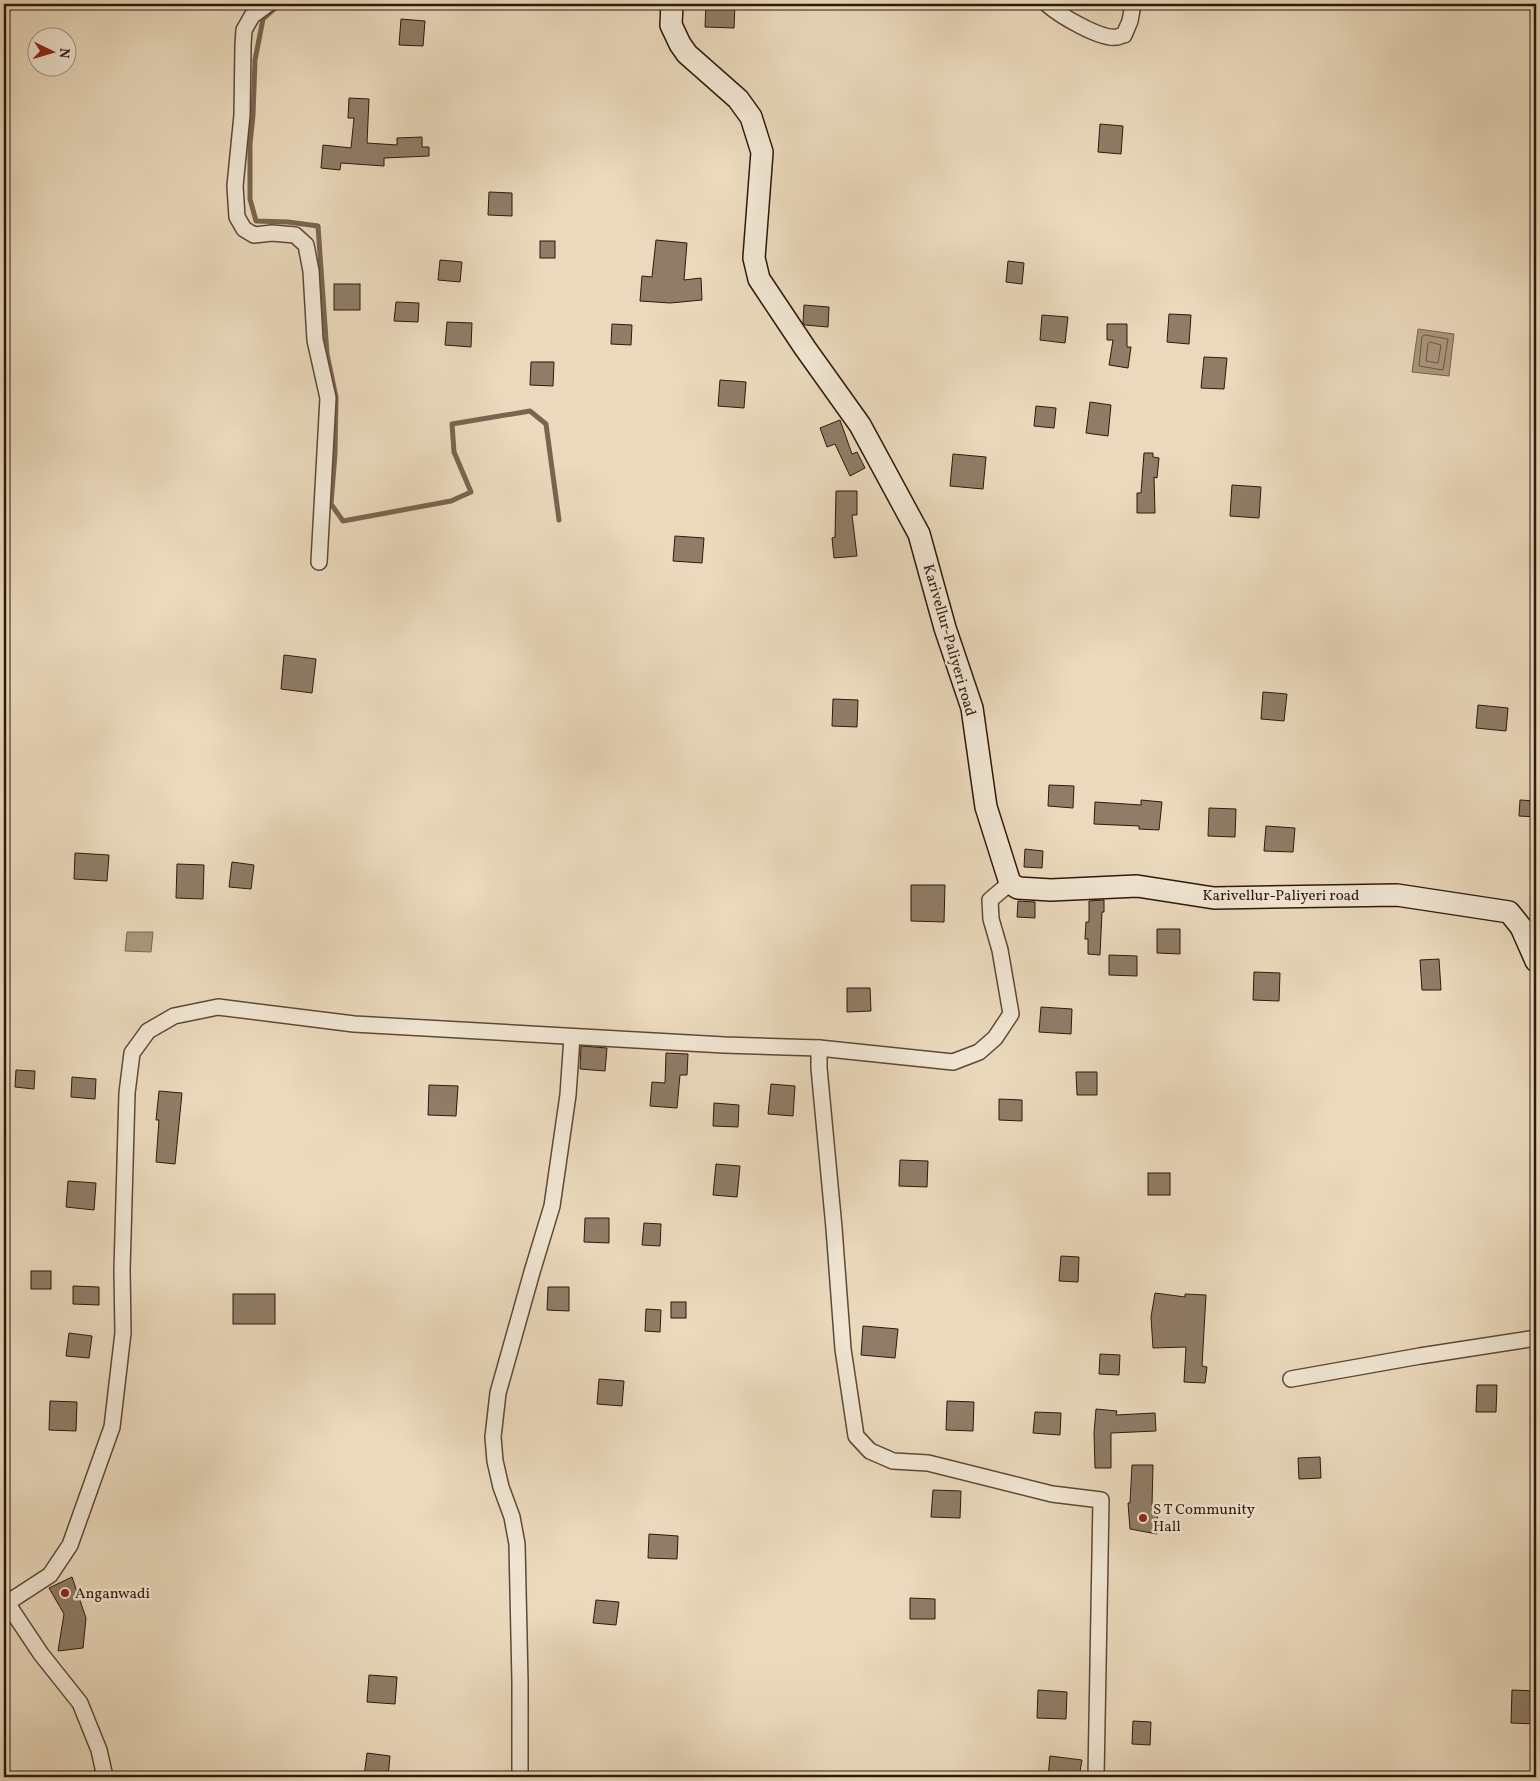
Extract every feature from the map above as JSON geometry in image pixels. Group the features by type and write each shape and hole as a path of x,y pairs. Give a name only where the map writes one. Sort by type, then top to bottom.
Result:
{"main road":[{"name":"Karivellur-Paliyeri road","path":"672,4 671,25 683,49 738,99 751,117 762,152 754,258 759,279 804,348 860,425 919,534 945,628 972,708 986,807 1010,883 1018,888 1051,890 1137,886 1214,898 1396,895 1490,908 1509,912 1520,927 1536,961"}],"street":[{"path":"268,4 252,16 244,30 242,115 234,186 237,217 244,229 254,235 272,233 295,235 306,245 311,271 314,340 328,398 319,562"},
{"path":"1047,4 1069,20 1116,38 1124,34 1130,21 1133,4"},
{"path":"105,1777 99,1750 80,1703 41,1654 6,1602 50,1575 70,1545 112,1427 123,1334 122,1270 127,1093 132,1053 148,1030 174,1016 218,1007 354,1024 572,1037 819,1048 953,1062 979,1052 995,1038 1011,1014 1000,950 991,919 990,900 1010,883"},
{"path":"520,1777 517,1544 512,1517 494,1461 493,1437 498,1394 552,1206 568,1095 572,1037"},
{"path":"819,1048 819,1068 843,1349 856,1436 870,1451 893,1461 928,1463 1052,1494 1101,1500 1096,1777"},
{"path":"1291,1379 1536,1338"}],"water":[{"path":"1418,329 1454,334 1449,376 1412,372"},
{"path":"127,932 153,932 151,952 125,951"}],"building":[{"path":"706,4 735,4 734,28 705,27"},
{"path":"401,19 425,21 423,46 399,45"},
{"path":"349,98 369,99 367,143 397,145 397,138 422,137 422,147 429,147 429,156 384,158 384,166 341,163 340,170 321,168 323,145 351,148 354,118 348,118"},
{"path":"1100,124 1123,126 1121,154 1098,152"},
{"path":"489,192 512,193 512,216 488,215"},
{"path":"656,240 687,243 684,280 701,278 702,300 670,303 640,301 642,276 652,277"},
{"path":"540,241 555,241 555,258 540,258"},
{"path":"440,260 462,262 460,282 438,280"},
{"path":"1008,261 1024,263 1022,284 1006,282"},
{"path":"334,284 360,284 360,310 334,310"},
{"path":"396,302 419,303 418,322 394,321"},
{"path":"804,305 829,307 828,327 805,325 803,323"},
{"path":"1169,314 1191,315 1189,344 1167,342"},
{"path":"1042,315 1068,317 1065,343 1040,340"},
{"path":"447,322 472,323 471,347 445,345"},
{"path":"612,324 632,325 631,345 611,344"},
{"path":"1107,324 1127,324 1127,347 1131,347 1128,368 1109,365 1113,340 1107,340"},
{"path":"1204,357 1227,358 1224,389 1201,388"},
{"path":"531,362 554,362 553,386 530,385"},
{"path":"720,380 746,382 744,408 718,406"},
{"path":"1090,402 1111,405 1108,436 1086,433"},
{"path":"1036,406 1056,408 1054,428 1034,426"},
{"path":"840,420 852,454 857,452 865,468 850,476 835,444 827,447 820,428"},
{"path":"1144,453 1153,453 1153,457 1159,458 1157,478 1154,477 1155,513 1137,513 1137,493 1141,493"},
{"path":"953,454 986,457 983,489 950,486"},
{"path":"1232,485 1261,487 1259,518 1230,516"},
{"path":"836,491 857,491 857,515 852,515 857,556 834,558 832,538 835,537"},
{"path":"675,536 704,538 702,563 673,561"},
{"path":"284,655 316,659 312,693 281,689"},
{"path":"1263,692 1287,694 1284,721 1261,719"},
{"path":"833,699 858,700 857,727 832,726"},
{"path":"1478,705 1508,708 1506,731 1476,728"},
{"path":"1049,785 1074,786 1073,808 1048,806"},
{"path":"1141,800 1162,802 1159,830 1139,829 1139,826 1094,824 1095,802 1141,805"},
{"path":"1520,800 1536,801 1536,817 1519,816"},
{"path":"1209,808 1236,809 1235,837 1208,836"},
{"path":"1266,826 1295,828 1293,852 1264,851"},
{"path":"1025,849 1043,851 1042,868 1024,867"},
{"path":"75,853 109,855 107,881 74,879"},
{"path":"232,862 254,865 251,889 229,887"},
{"path":"177,864 204,865 203,899 176,898"},
{"path":"911,885 945,885 944,922 911,921"},
{"path":"1104,900 1100,955 1088,954 1088,939 1085,939 1086,922 1089,922 1089,901"},
{"path":"1018,901 1035,902 1035,918 1017,917"},
{"path":"1157,929 1180,929 1180,954 1157,953"},
{"path":"1109,955 1137,956 1137,976 1109,975"},
{"path":"1439,959 1441,990 1422,990 1420,960"},
{"path":"1254,972 1280,973 1279,1001 1253,1000"},
{"path":"847,988 870,988 871,1011 847,1012"},
{"path":"1041,1007 1072,1009 1071,1034 1039,1032"},
{"path":"581,1046 607,1048 605,1071 580,1069"},
{"path":"666,1053 688,1054 687,1075 680,1075 677,1108 650,1106 652,1082 665,1083"},
{"path":"16,1070 35,1071 34,1089 15,1087"},
{"path":"1076,1072 1097,1072 1097,1095 1077,1095"},
{"path":"72,1077 96,1079 95,1099 71,1097"},
{"path":"771,1084 795,1086 793,1116 768,1114"},
{"path":"429,1085 458,1086 456,1116 428,1115"},
{"path":"159,1091 182,1093 175,1164 156,1162 159,1120 156,1120"},
{"path":"999,1099 1022,1100 1022,1121 999,1120"},
{"path":"714,1103 739,1105 738,1127 713,1126"},
{"path":"900,1160 928,1161 927,1187 899,1186"},
{"path":"716,1164 740,1166 737,1197 713,1195"},
{"path":"1148,1173 1170,1173 1170,1195 1148,1195"},
{"path":"68,1181 96,1183 94,1210 66,1207"},
{"path":"585,1218 609,1218 609,1243 584,1242"},
{"path":"644,1223 661,1224 660,1246 642,1245"},
{"path":"1061,1256 1079,1257 1078,1282 1059,1281"},
{"path":"31,1271 51,1271 51,1289 31,1289"},
{"path":"73,1286 99,1287 99,1305 73,1304"},
{"path":"548,1287 569,1287 569,1311 547,1310"},
{"path":"1155,1293 1185,1297 1185,1294 1206,1295 1202,1366 1207,1367 1205,1383 1184,1382 1186,1347 1153,1348 1151,1317"},
{"path":"233,1294 275,1294 275,1324 233,1324"},
{"path":"671,1302 686,1302 686,1318 671,1318"},
{"path":"646,1309 661,1310 660,1332 645,1331"},
{"path":"863,1326 898,1329 895,1358 861,1355"},
{"path":"69,1333 92,1336 89,1358 66,1356"},
{"path":"1100,1354 1120,1355 1119,1375 1099,1374"},
{"path":"599,1379 624,1381 622,1406 597,1404"},
{"path":"1477,1385 1497,1385 1496,1412 1476,1412"},
{"path":"50,1401 77,1402 76,1431 49,1430"},
{"path":"947,1401 974,1402 973,1431 946,1430"},
{"path":"1096,1409 1117,1411 1116,1415 1155,1413 1156,1431 1111,1433 1111,1468 1095,1468 1094,1433"},
{"path":"1035,1412 1061,1413 1060,1435 1033,1433"},
{"path":"1320,1457 1321,1478 1299,1479 1298,1458"},
{"path":"1132,1465 1153,1465 1152,1506 1158,1507 1157,1534 1130,1529 1128,1503 1130,1503"},
{"path":"933,1490 961,1491 960,1518 931,1517"},
{"path":"649,1534 678,1536 677,1559 648,1558"},
{"path":"72,1577 86,1618 83,1648 58,1651 64,1614 49,1588"},
{"path":"910,1598 935,1599 935,1619 910,1619"},
{"path":"596,1600 619,1602 616,1625 593,1623"},
{"path":"369,1675 397,1677 395,1704 367,1702"},
{"path":"1038,1690 1067,1692 1066,1719 1037,1718"},
{"path":"1512,1690 1536,1691 1536,1724 1511,1723"},
{"path":"1133,1721 1151,1722 1150,1745 1132,1744"},
{"path":"367,1753 390,1756 388,1777 364,1777"},
{"path":"1050,1756 1082,1760 1079,1777 1048,1777"}],"waterway":[{"path":"280,4 263,19 255,60 250,144 250,199 256,221 288,222 318,226 327,354 336,397 335,454 331,504 343,521 451,501 471,492 454,452 452,424 530,411 546,424 559,520"}],"place":[{"name":"S T Community Hall","path":"1143,1518"},
{"name":"Anganwadi","path":"65,1593"}]}
